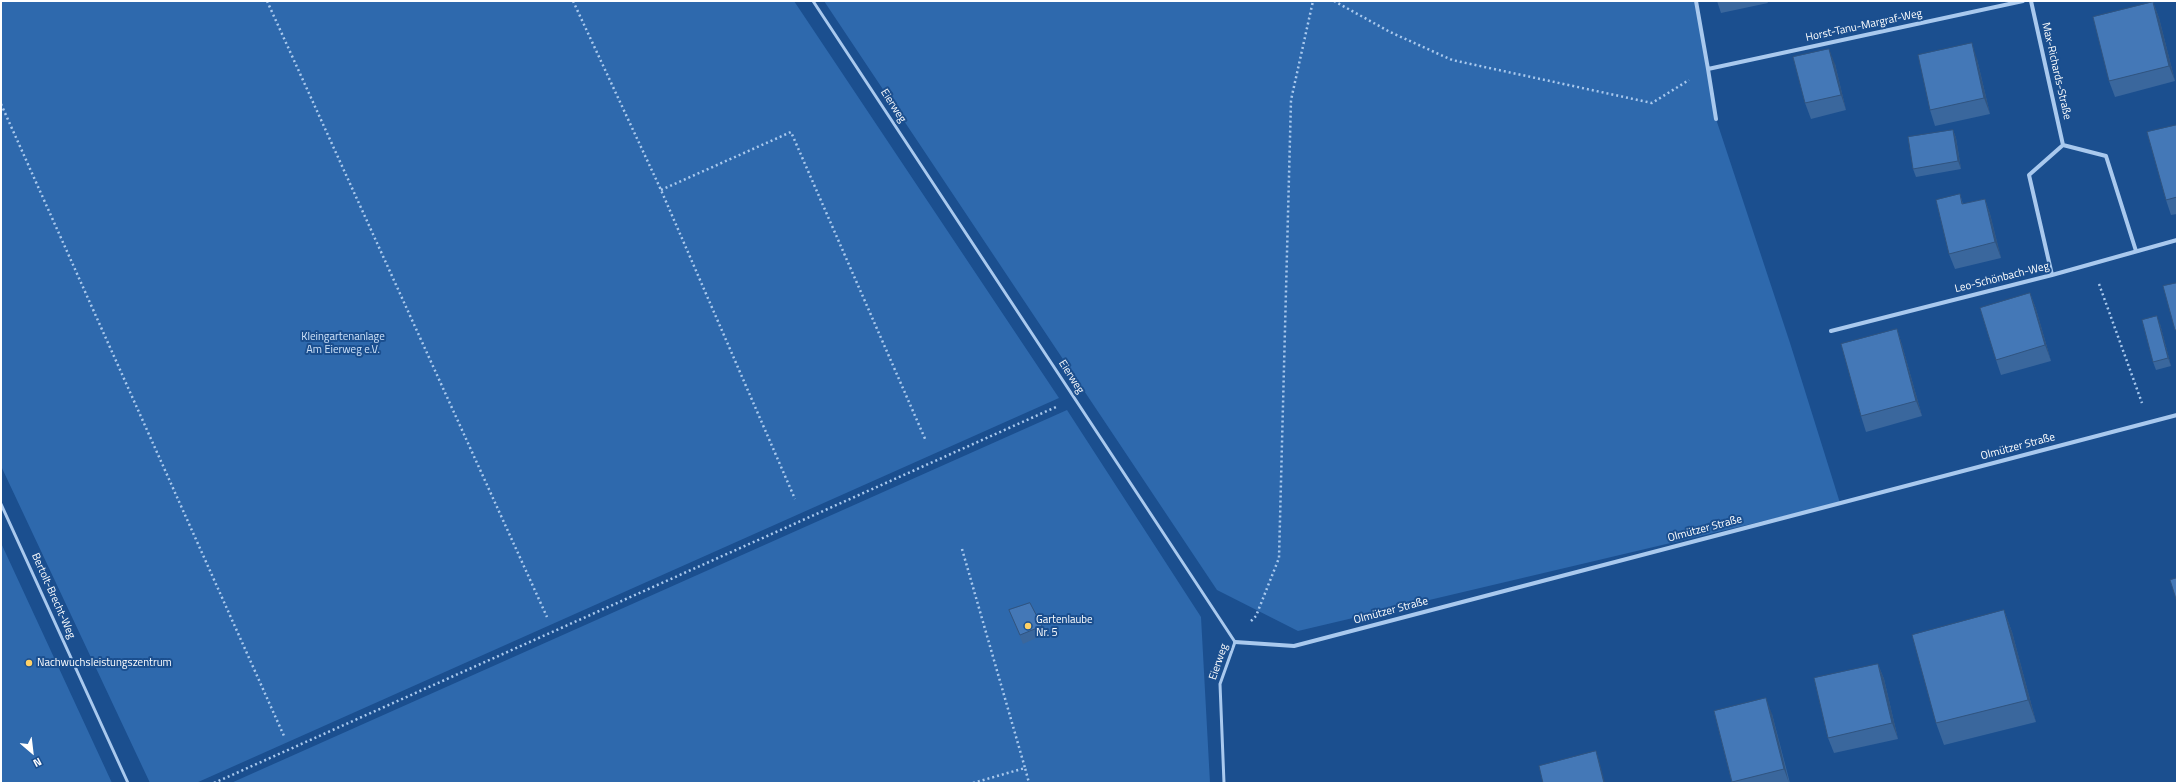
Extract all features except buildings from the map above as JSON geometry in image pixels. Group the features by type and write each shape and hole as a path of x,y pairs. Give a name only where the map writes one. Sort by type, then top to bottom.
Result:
{"street":[{"path":"1696,1 1716,119"},
{"name":"Horst-Tanu-Margraf-Weg","path":"1708,69 2023,1"},
{"name":"Max-Richards-Straße","path":"2031,1 2063,145"},
{"path":"2052,275 2029,176 2063,145 2106,156 2136,251"},
{"name":"Leo-Schönbach-Weg","path":"1831,331 2052,275 2177,240"},
{"name":"Olmützer Straße","path":"1235,642 1294,646 2177,415"}],"lane":[{"name":"Eierweg","path":"814,1 1235,642 1220,684 1224,783"},
{"name":"Bertolt-Brecht-Weg","path":"1,504 128,783"}],"path":[{"path":"267,1 547,617"},
{"path":"573,1 661,190 795,500"},
{"path":"1235,642 1256,616 1279,558 1291,100 1313,1"},
{"path":"1334,1 1390,32 1452,60 1652,103 1708,69"},
{"path":"1,104 284,736"},
{"path":"661,190 791,132 926,441"},
{"path":"2092,264 2149,422"},
{"path":"214,783 1075,399"},
{"path":"962,549 1029,783"},
{"path":"973,783 1025,768"}],"green space":[{"name":"Kleingartenanlage Am Eierweg e.V.","path":"1,1 794,1 1059,398 196,783 150,783 1,466"},
{"path":"824,1 1696,1 1716,119 1790,343 1840,503 1298,631 1217,590"},
{"path":"1067,410 1201,617 1210,783 231,783"},
{"name":"Nachwuchsleistungszentrum","path":"1,543 112,783 1,783"}],"place":[{"name":"Gartenlaube Nr. 5","path":"1028,626"},
{"name":"Nachwuchsleistungszentrum","path":"29,663"}]}
